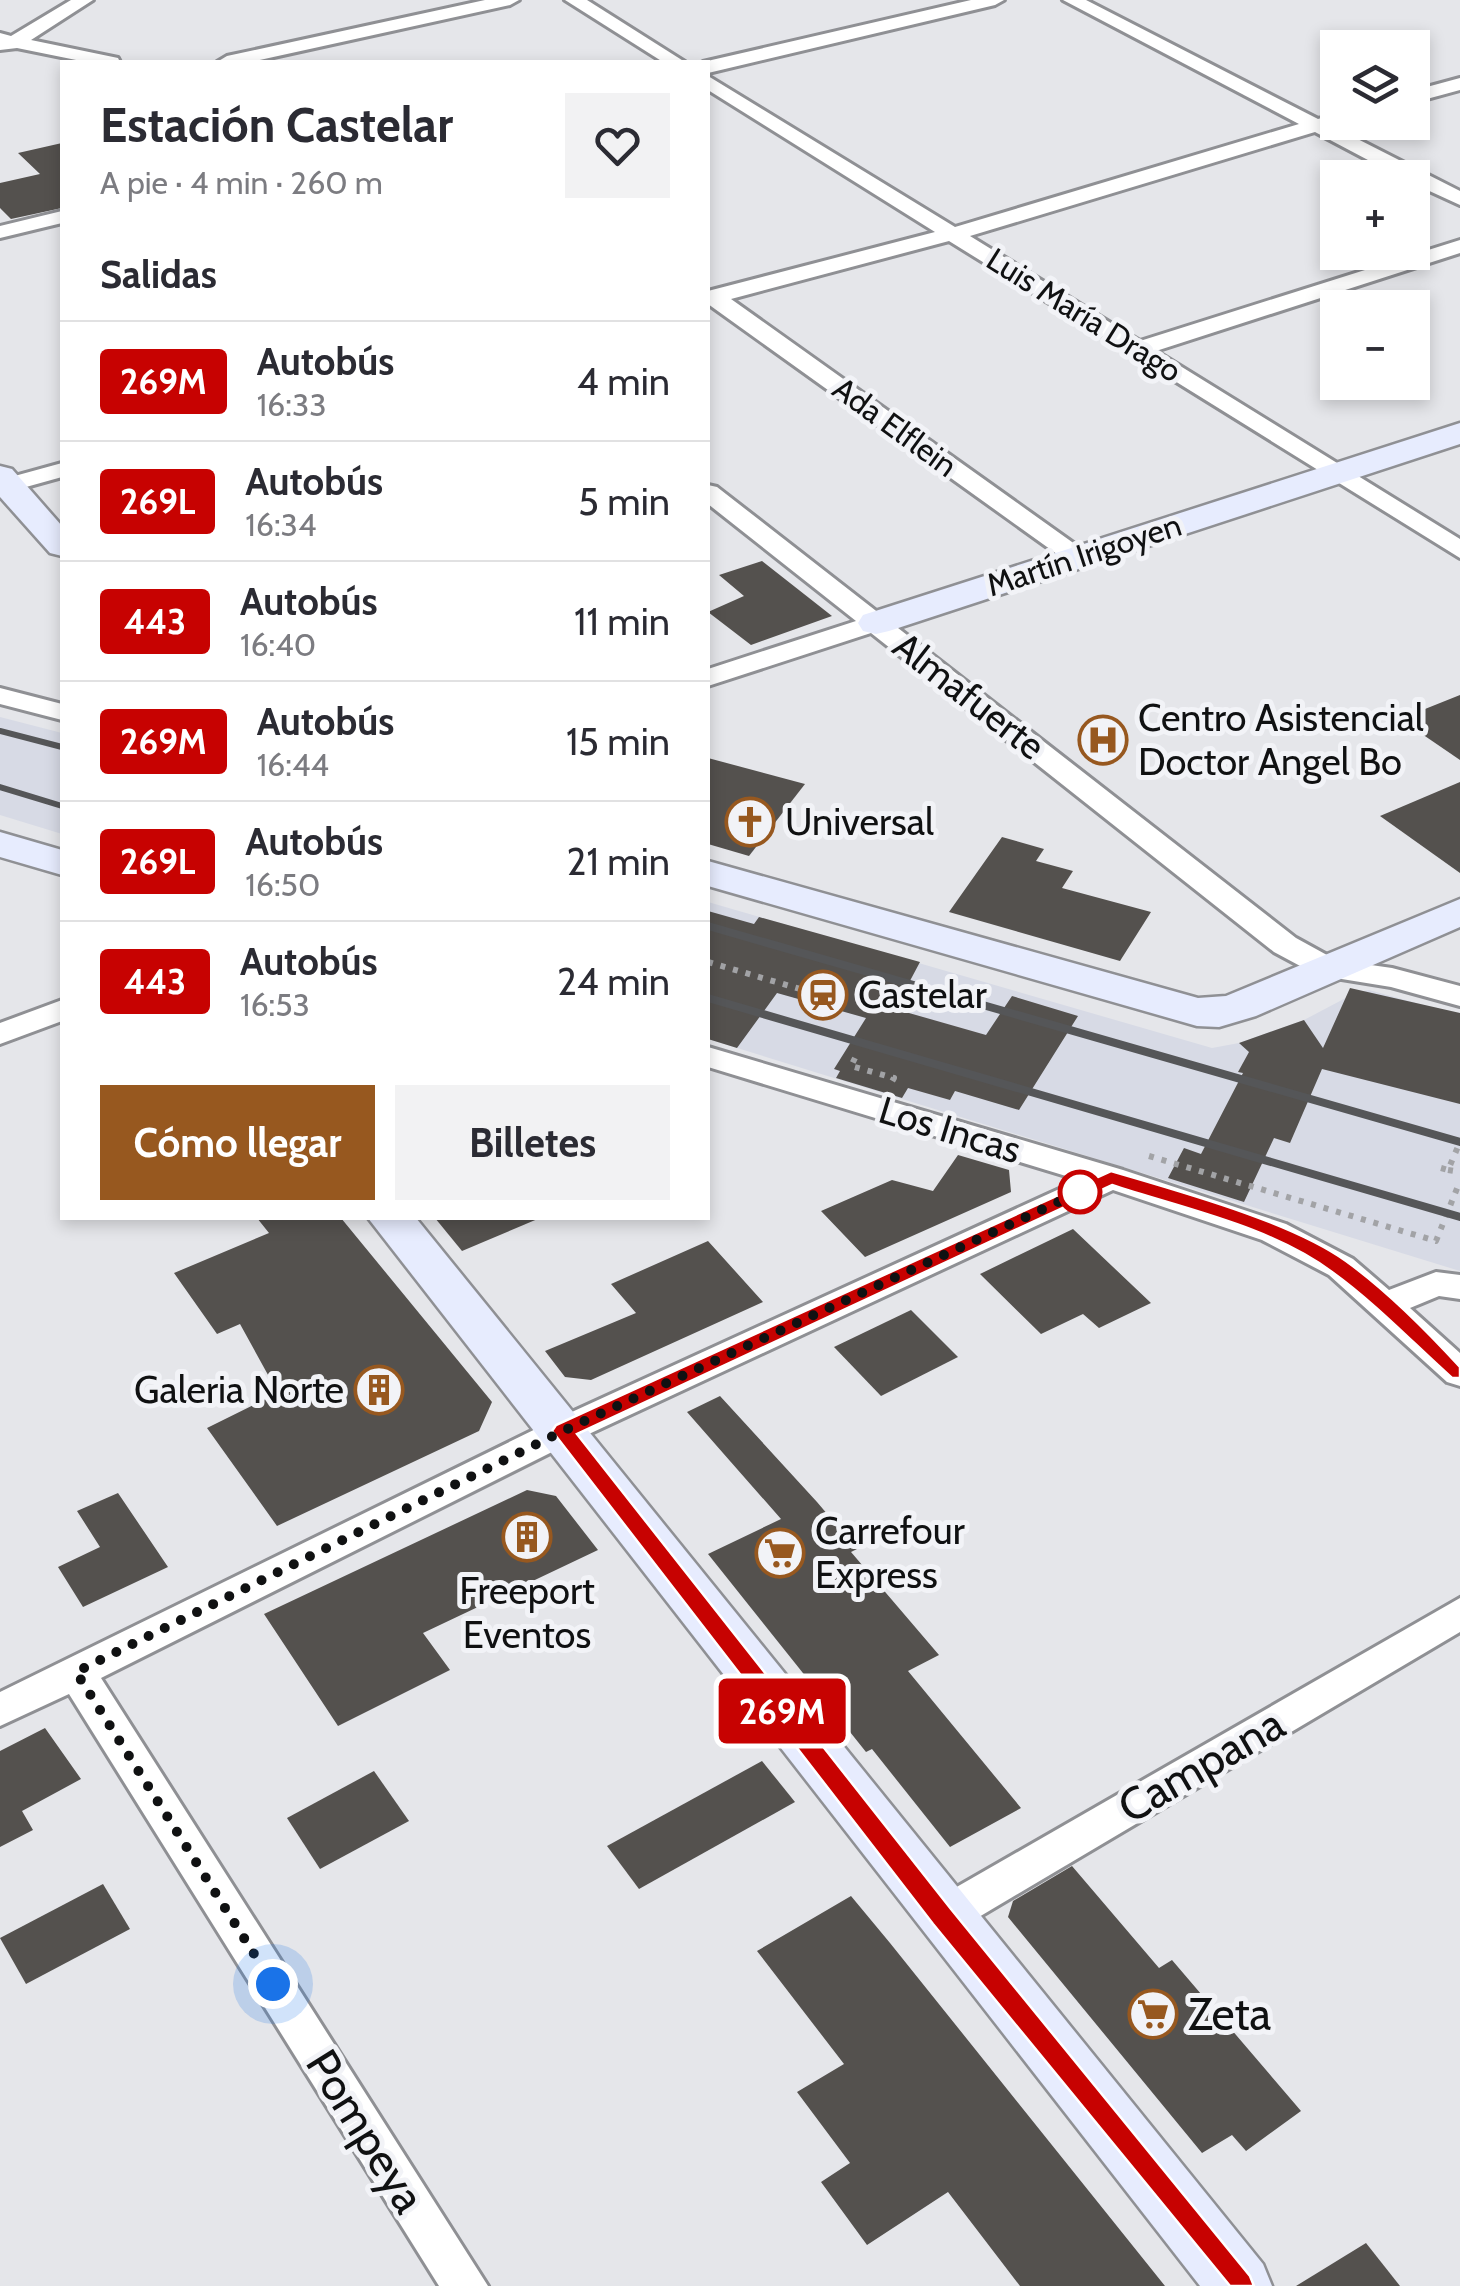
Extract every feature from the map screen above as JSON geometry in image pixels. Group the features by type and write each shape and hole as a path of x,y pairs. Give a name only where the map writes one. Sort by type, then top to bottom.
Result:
{"street":[{"path":"4,44 84,0"},
{"path":"237,60 510,0"},
{"path":"574,0 672,60"},
{"path":"710,67 995,0"},
{"path":"1072,0 1460,199"},
{"path":"4,44 99,60"},
{"name":"Luis María Drago","path":"710,83 1460,550"},
{"path":"1430,93 1460,84"},
{"path":"710,297 953,234 1320,124"},
{"path":"0,232 60,217"},
{"path":"1140,349 1460,246"},
{"name":"Ada Elflein","path":"710,297 1077,558"},
{"name":"Martín Irigoyen","path":"710,677 1460,433"},
{"path":"4,481 60,470"},
{"path":"4,481 60,544"},
{"name":"Almafuerte","path":"710,494 1284,946 1328,968 1392,978 1460,996"},
{"path":"0,696 60,711"},
{"path":"0,844 60,863"},
{"path":"710,874 1197,1012 1219,1013 1460,912"},
{"path":"0,1034 60,1011"},
{"name":"Los Incas","path":"710,1058 1111,1178 1274,1232 1341,1267 1460,1373"},
{"path":"0,1710 563,1431 1111,1178"},
{"path":"393,1220 563,1431 942,1916 1240,2286"},
{"path":"1385,1305 1436,1284 1460,1288"},
{"name":"Campana","path":"942,1916 1460,1614"},
{"name":"Pompeya","path":"76,1672 465,2286"}],"path":[{"path":"710,963 808,991"},
{"path":"1460,1142 1445,1168 1460,1172"},
{"path":"1148,1155 1436,1241 1460,1181"}],"shaded area":[{"path":"0,717 60,732 60,833 0,815"},
{"path":"710,903 1212,1048 1239,1043 1304,1020 1357,992 1369,990 1460,1015 1460,1271 710,1040"}],"building":[{"path":"60,143 60,208 11,219 0,208 0,183 40,174 18,153"},
{"path":"762,561 832,616 751,645 710,614 744,596 719,575"},
{"path":"1460,695 1460,760 1400,719"},
{"name":"Universal","path":"710,759 805,784 749,856 710,845"},
{"path":"1460,782 1460,873 1380,816"},
{"path":"1002,837 1044,849 1036,861 1073,871 1062,888 1151,912 1120,961 949,912"},
{"path":"710,912 754,924 759,917 920,962 895,1009 986,1035 1012,996 1078,1016 1019,1110 955,1091 950,1100 908,1088 902,1098 836,1078 840,1071 834,1069 866,1018 777,993 737,1048 710,1040"},
{"path":"1350,988 1460,1013 1460,1104 1322,1069 1290,1143 1274,1138 1244,1202 1168,1178 1184,1148 1201,1154 1243,1073 1238,1072 1249,1052 1239,1043 1304,1020 1323,1048"},
{"path":"958,1155 1009,1170 1011,1192 865,1257 821,1211 892,1180 933,1191"},
{"path":"259,1220 343,1220 492,1402 479,1431 277,1526 207,1428 278,1393 240,1324 217,1334 174,1273 269,1233"},
{"path":"437,1220 535,1220 462,1251"},
{"path":"1073,1229 1151,1303 1099,1328 1083,1314 1041,1334 980,1274"},
{"path":"708,1241 763,1302 591,1380 565,1377 545,1351 636,1313 611,1284"},
{"path":"911,1310 958,1357 881,1396 834,1347"},
{"path":"720,1396 857,1549 851,1552 939,1655 908,1671 1021,1808 950,1847 872,1749 866,1752 708,1554 781,1519 687,1412"},
{"path":"527,1490 556,1496 598,1550 423,1633 450,1670 338,1726 264,1614"},
{"path":"118,1493 168,1567 83,1607 58,1567 100,1547 77,1511"},
{"path":"45,1728 81,1779 22,1811 33,1830 0,1847 0,1751"},
{"path":"762,1761 795,1802 639,1889 607,1846"},
{"path":"374,1771 409,1821 320,1869 287,1818"},
{"path":"1072,1866 1159,1968 1172,1960 1301,2111 1246,2151 1232,2135 1202,2153 1008,1917 1013,1901"},
{"path":"103,1884 130,1929 26,1984 0,1938"},
{"path":"851,1896 1165,2286 1020,2286 948,2192 867,2245 821,2182 850,2163 797,2092 844,2064 757,1951"},
{"path":"1366,2243 1400,2286 1296,2286"}],"railway":[{"path":"0,731 60,746"},
{"path":"0,787 60,805"},
{"path":"710,927 1460,1142"},
{"path":"710,999 1460,1217"}],"bus line":[{"name":"269M","path":"1240,2286 942,1916 563,1431 1111,1178 1274,1232 1315,1251 1341,1267 1460,1373"}],"place":[{"name":"Centro Asistencial Doctor Angel Bo","path":"1103,740"},
{"name":"Universal","path":"750,822"},
{"name":"Castelar","path":"823,995"},
{"name":"Galeria Norte","path":"379,1390"},
{"name":"Freeport Eventos","path":"527,1537"},
{"name":"Carrefour Express","path":"780,1553"},
{"name":"Zeta","path":"1153,2014"}],"route":[{"path":"273,1984 76,1672 563,1431 1080,1192"}]}
